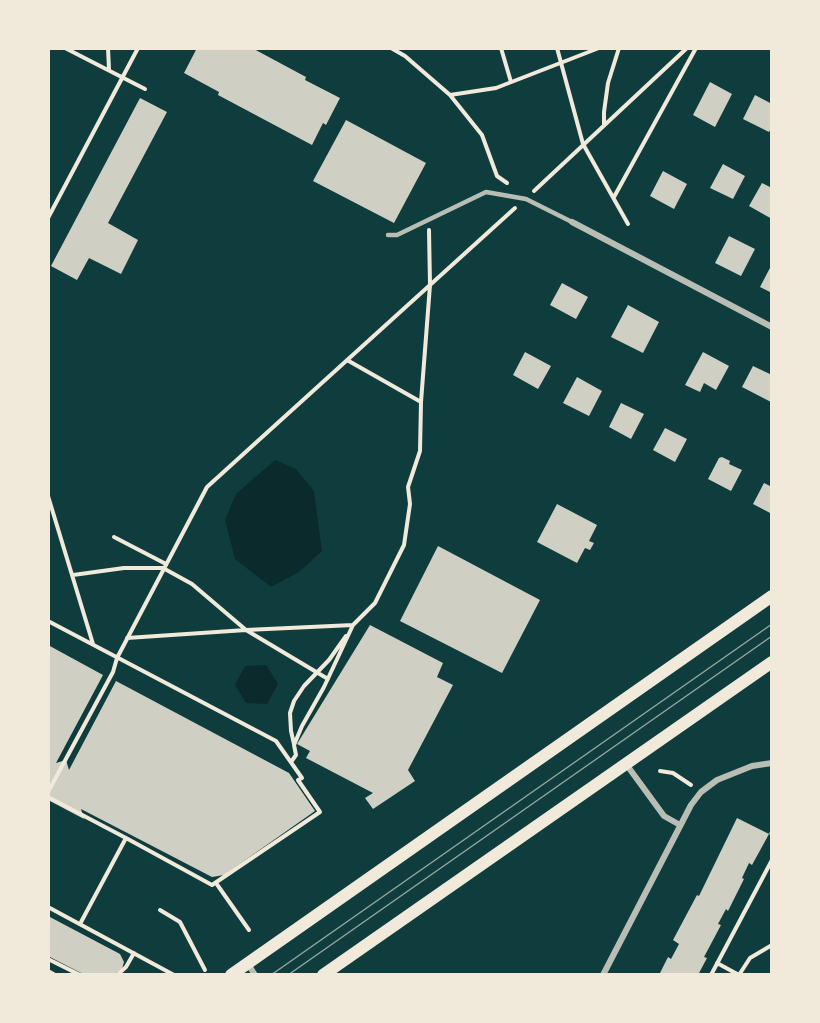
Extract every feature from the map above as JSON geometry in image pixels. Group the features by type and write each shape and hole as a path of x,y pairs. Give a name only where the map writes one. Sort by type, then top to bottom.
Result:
{"main road":[{"path":"231,975 772,596"},
{"path":"323,975 772,662"}],"street":[{"path":"572,222 772,327"},
{"path":"603,975 680,825 701,792 717,780 752,766 772,763"},
{"path":"626,764 664,816 680,825"},
{"path":"248,964 255,975"}],"lane":[{"path":"388,236 397,235 486,192 526,199 572,222"}],"path":[{"path":"65,48 145,89"},
{"path":"108,48 109,69"},
{"path":"48,218 138,48"},
{"path":"391,48 399,50 450,95 482,135 497,176 526,199"},
{"path":"501,48 511,82"},
{"path":"557,48 583,144 628,224"},
{"path":"450,95 496,88 599,48"},
{"path":"604,125 608,83 619,48"},
{"path":"48,792 207,487 526,199 687,48"},
{"path":"614,197 696,48"},
{"path":"291,762 296,755 290,713 294,701 303,686 328,660 353,625 375,603 404,545 410,504 408,487 420,451 421,402 430,285 429,220"},
{"path":"347,360 421,402"},
{"path":"48,495 93,645"},
{"path":"114,537 192,584 246,630 328,679"},
{"path":"73,575 124,568 164,566"},
{"path":"48,621 276,741 302,778 298,780 320,812 212,885 48,797"},
{"path":"127,638 353,625"},
{"path":"294,745 353,625"},
{"path":"660,771 674,773 701,792"},
{"path":"80,924 126,838"},
{"path":"711,975 772,860"},
{"path":"216,883 249,930"},
{"path":"48,907 174,975"},
{"path":"160,910 180,921 205,970"},
{"path":"717,963 739,975 750,958 772,945"},
{"path":"117,975 126,967 134,953"},
{"path":"48,959 80,975"},
{"path":"48,971 55,975"}],"water":[{"path":"275,460 296,469 314,491 322,551 299,572 271,587 235,559 225,520 236,494"},
{"path":"266,665 278,684 267,704 246,703 235,685 245,666"}],"building":[{"path":"197,48 252,48 340,98 326,125 323,123 312,145 218,95 219,92 184,73"},
{"path":"710,82 732,94 715,127 693,115"},
{"path":"755,95 772,104 772,127 769,132 743,119"},
{"path":"140,98 167,112 108,223 138,240 121,274 89,258 77,280 51,266"},
{"path":"346,120 426,163 394,223 313,181"},
{"path":"723,164 745,176 733,199 710,188"},
{"path":"663,171 687,184 674,209 650,196"},
{"path":"762,183 772,188 772,219 749,206"},
{"path":"729,236 755,249 741,276 715,263"},
{"path":"772,264 772,293 760,287"},
{"path":"562,283 588,297 576,319 550,305"},
{"path":"628,305 659,322 643,353 611,337"},
{"path":"525,352 551,366 538,389 513,375"},
{"path":"703,352 729,366 716,390 704,383 700,392 685,385"},
{"path":"753,366 772,375 771,402 742,387"},
{"path":"577,377 602,391 589,416 563,403"},
{"path":"621,403 644,414 631,439 609,427"},
{"path":"665,428 687,439 675,462 653,450"},
{"path":"719,458 730,461 729,464 742,470 731,491 708,479"},
{"path":"764,483 772,487 772,514 753,504"},
{"path":"557,504 597,525 589,541 594,543 590,550 585,548 577,563 537,542"},
{"path":"438,546 540,600 502,673 400,621"},
{"path":"370,625 443,663 437,677 453,685 408,770 415,781 373,809 365,798 373,793 306,758 310,751 297,744"},
{"path":"48,645 103,675 56,763 66,760 69,770 116,681 289,773 315,811 224,875 212,877 81,809 84,819 48,800"},
{"path":"737,818 769,834 752,865 749,863 742,878 744,879 728,911 726,909 718,924 721,925 704,957 707,958 698,975 659,975 668,957 671,959 679,944 673,940 697,895 699,896"},
{"path":"48,916 120,954 124,962 122,969 113,975 85,975 48,956"}],"tram line":[{"path":"271,975 772,624"},
{"path":"288,975 772,636"}]}
